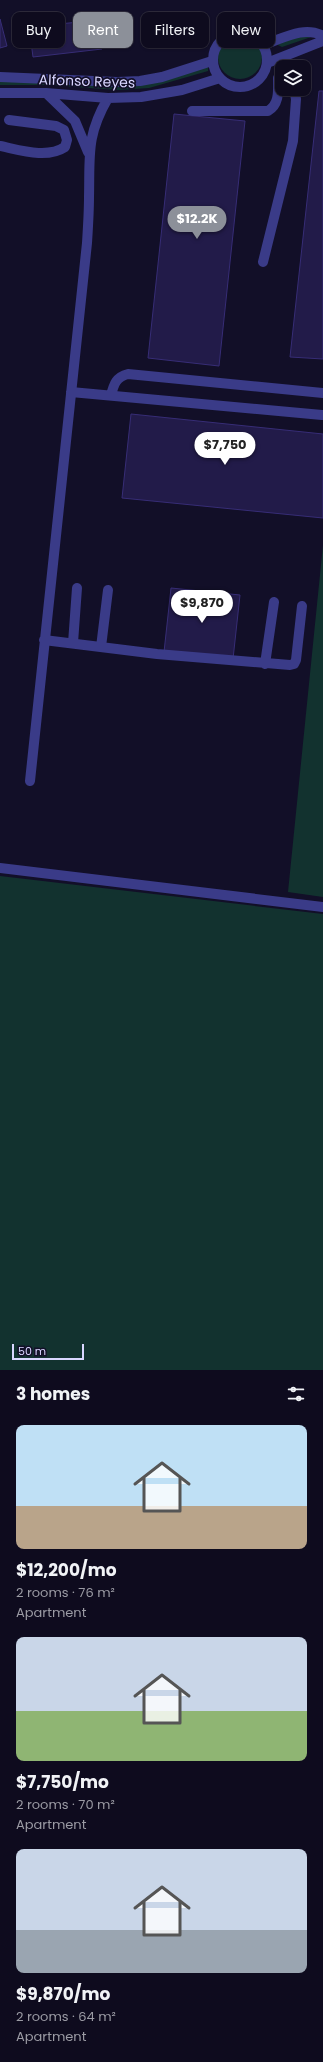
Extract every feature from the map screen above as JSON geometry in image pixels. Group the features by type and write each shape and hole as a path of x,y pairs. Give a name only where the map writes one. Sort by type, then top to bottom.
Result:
{"street":[{"path":"275,41 309,31 323,36"},
{"path":"217,45 214,49 212,61 214,70 220,78 228,84 238,87 248,86 257,81 266,68 323,41"},
{"path":"264,48 267,54 266,68"},
{"name":"Alfonso Reyes","path":"0,77 117,82 162,77 212,61"},
{"path":"266,68 275,75"},
{"name":"Alfonso Reyes","path":"0,93 46,93 108,98 162,94 220,78"},
{"path":"46,93 75,121 88,152"},
{"path":"192,111 268,111 274,108 277,96"},
{"path":"263,262 293,141 295,96"},
{"path":"30,781 86,243 89,199 88,152 94,126 108,98"},
{"path":"0,146 46,153 57,152 65,147 66,140 64,130 56,126 9,120"},
{"path":"111,395 116,381 120,376 128,374 323,393"},
{"path":"71,392 322,415"},
{"path":"73,644 77,588"},
{"path":"101,647 108,590"},
{"path":"265,664 274,602"},
{"path":"44,640 284,666 294,664 298,651 302,606"},
{"path":"0,868 323,907"}],"green space":[{"path":"302,33 314,36 282,47 278,45 279,41"},
{"path":"220,48 260,48 262,57 258,69 252,75 240,79 228,75 222,69 218,57"},
{"path":"206,66 208,71 149,88 118,90 46,85 0,85 0,79 119,83"},
{"path":"323,545 323,897 288,892"},
{"path":"0,876 323,914 323,1370 0,1370"}],"building":[{"path":"0,19 7,46 0,48"},
{"path":"65,23 73,23 73,48 102,49 33,57 32,48 65,48"},
{"path":"319,91 323,91 323,359 290,357"},
{"path":"174,114 245,121 219,366 148,358"},
{"path":"131,414 323,434 323,518 122,498"},
{"path":"171,588 240,595 233,659 164,652"}]}
